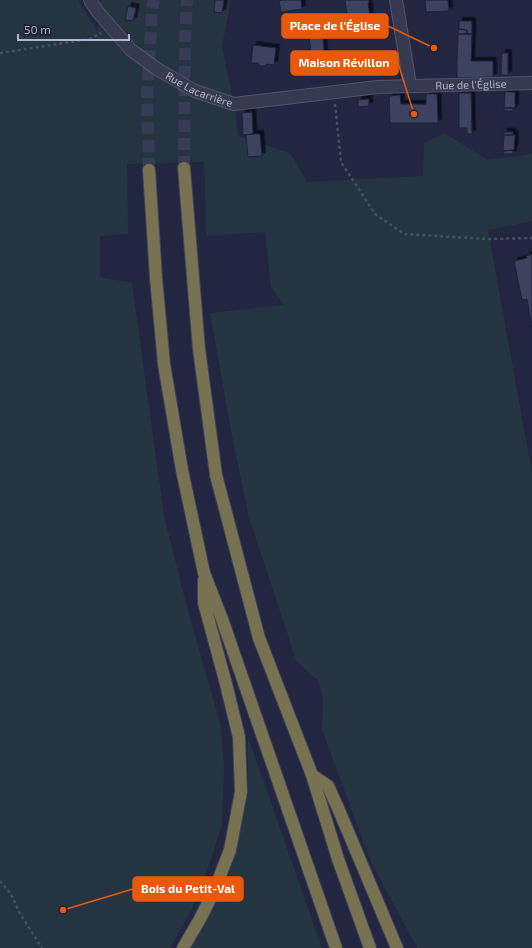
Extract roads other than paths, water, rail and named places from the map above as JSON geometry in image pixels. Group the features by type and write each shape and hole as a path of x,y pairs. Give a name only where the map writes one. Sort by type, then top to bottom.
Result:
{"highway":[{"path":"184,168 199,349 216,475 259,638 312,775 338,859 370,948"},
{"path":"149,170 156,278 164,364 182,470 204,573 225,626 336,948"},
{"path":"183,948 215,889 230,850 241,792 239,737 204,603 204,573"},
{"path":"312,775 328,786 397,948"}],"street":[{"name":"Rue Lacarrière","path":"90,0 98,12 131,50 157,69 195,91 234,104 378,87 410,85"},
{"path":"396,0 410,85"},
{"name":"Rue de l'Église","path":"410,85 532,84"}],"tunnel":[{"path":"149,170 147,94 154,0"},
{"path":"184,168 185,42 187,0"}],"place":[{"name":"Place de l'Église","path":"434,48"},
{"name":"Maison Révillon","path":"414,114"},
{"name":"Bois du Petit-Val","path":"63,910"}]}
